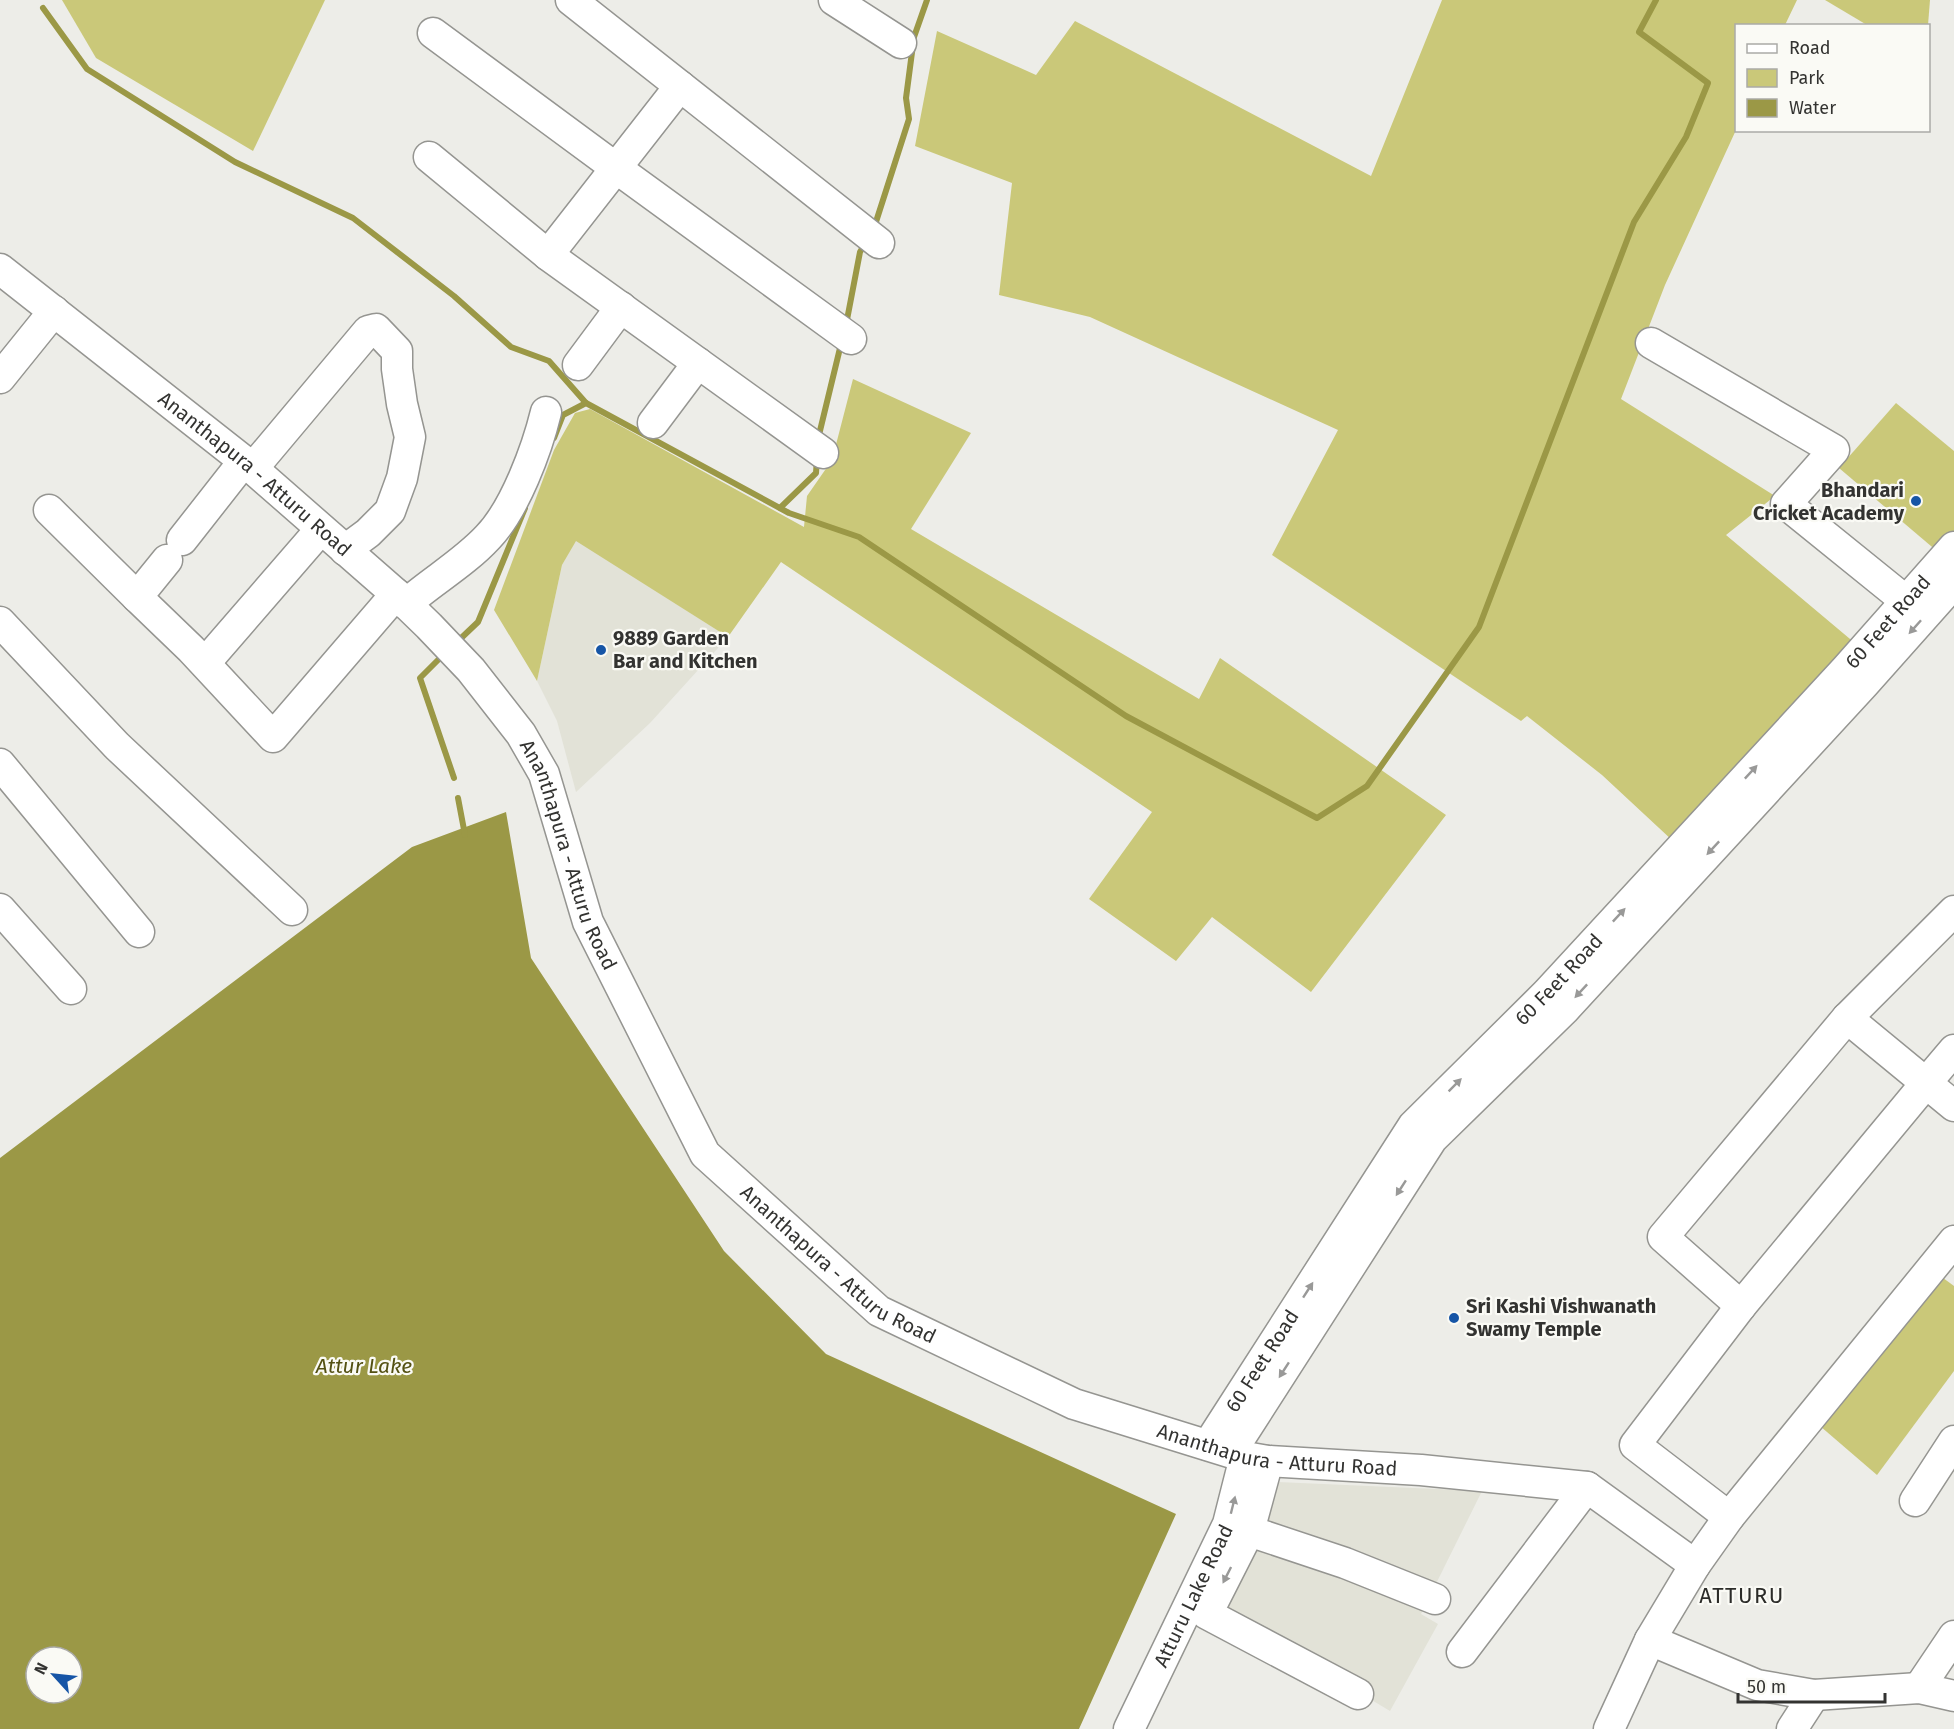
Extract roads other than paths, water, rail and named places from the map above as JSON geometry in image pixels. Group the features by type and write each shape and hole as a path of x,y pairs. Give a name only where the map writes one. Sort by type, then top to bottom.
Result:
{"street":[{"path":"571,0 879,243"},
{"path":"834,0 901,43"},
{"path":"433,33 851,339"},
{"path":"548,255 680,86"},
{"path":"429,156 548,255 823,453"},
{"name":"Ananthapura - Atturu Road","path":"0,269 249,464 401,599 471,670 521,734 544,774 588,922 705,1154 879,1311 1074,1404 1238,1454 1587,1487 1695,1565"},
{"path":"578,365 621,307"},
{"path":"0,378 54,312"},
{"path":"137,597 249,464 368,331 376,329 397,351 402,404 410,437 402,478 390,511 368,533 345,550"},
{"path":"1651,343 1834,450 1786,504 1906,601"},
{"path":"653,423 698,363"},
{"path":"50,510 205,663 273,737 401,599 488,537 508,510 539,441 546,412"},
{"path":"205,663 321,529"},
{"name":"60 Feet Road","path":"1238,1454 1413,1126 1547,993 1846,669 1954,547"},
{"name":"60 Feet Road","path":"1238,1454 1432,1139 1564,1010 1954,583"},
{"path":"0,622 117,746 292,910"},
{"path":"0,764 140,932"},
{"path":"0,909 71,989"},
{"path":"1740,1306 1663,1237 1847,1017 1954,911"},
{"path":"1847,1017 1954,1106"},
{"path":"1729,1517 1635,1445 1740,1306 1954,1050"},
{"path":"1609,1729 1650,1640 1695,1565 1729,1517 1954,1241"},
{"path":"1915,1501 1945,1474 1954,1441"},
{"name":"Atturu Lake Road","path":"1149,1729 1249,1531 1238,1454"},
{"name":"Atturu Lake Road","path":"1129,1729 1228,1524 1238,1454"},
{"path":"1462,1652 1587,1487"},
{"path":"1249,1531 1345,1563 1435,1599"},
{"path":"1207,1614 1358,1694"},
{"path":"1919,1688 1954,1636"},
{"path":"1650,1640 1757,1685 1814,1695 1919,1688 1954,1696"},
{"path":"1792,1729 1814,1695"}],"water":[{"name":"Attur Lake","path":"506,812 531,958 724,1251 826,1354 1176,1514 1079,1729 0,1729 0,1158 412,847"}],"waterway":[{"path":"874,228 909,119 906,98 914,37 927,0"},
{"path":"554,438 563,415 586,403 789,513 859,537 1126,716 1317,818 1367,786 1479,627 1634,222 1686,137 1708,83 1639,32 1656,0"},
{"path":"43,8 87,69 235,162 353,218 454,296 511,347 549,361 586,403"},
{"path":"846,325 860,252 866,242"},
{"path":"818,439 841,344"},
{"path":"780,508 816,473 817,458"},
{"path":"457,642 478,622 525,508"},
{"path":"445,653 420,678 454,778"},
{"path":"458,798 465,835"}],"place":[{"name":"Bhandari Cricket Academy","path":"1916,501"},
{"name":"9889 Garden Bar and Kitchen","path":"601,650"},
{"name":"Sri Kashi Vishwanath Swamy Temple","path":"1454,1318"}],"district":[{"name":"ATTURU","path":"1742,1595"}]}
